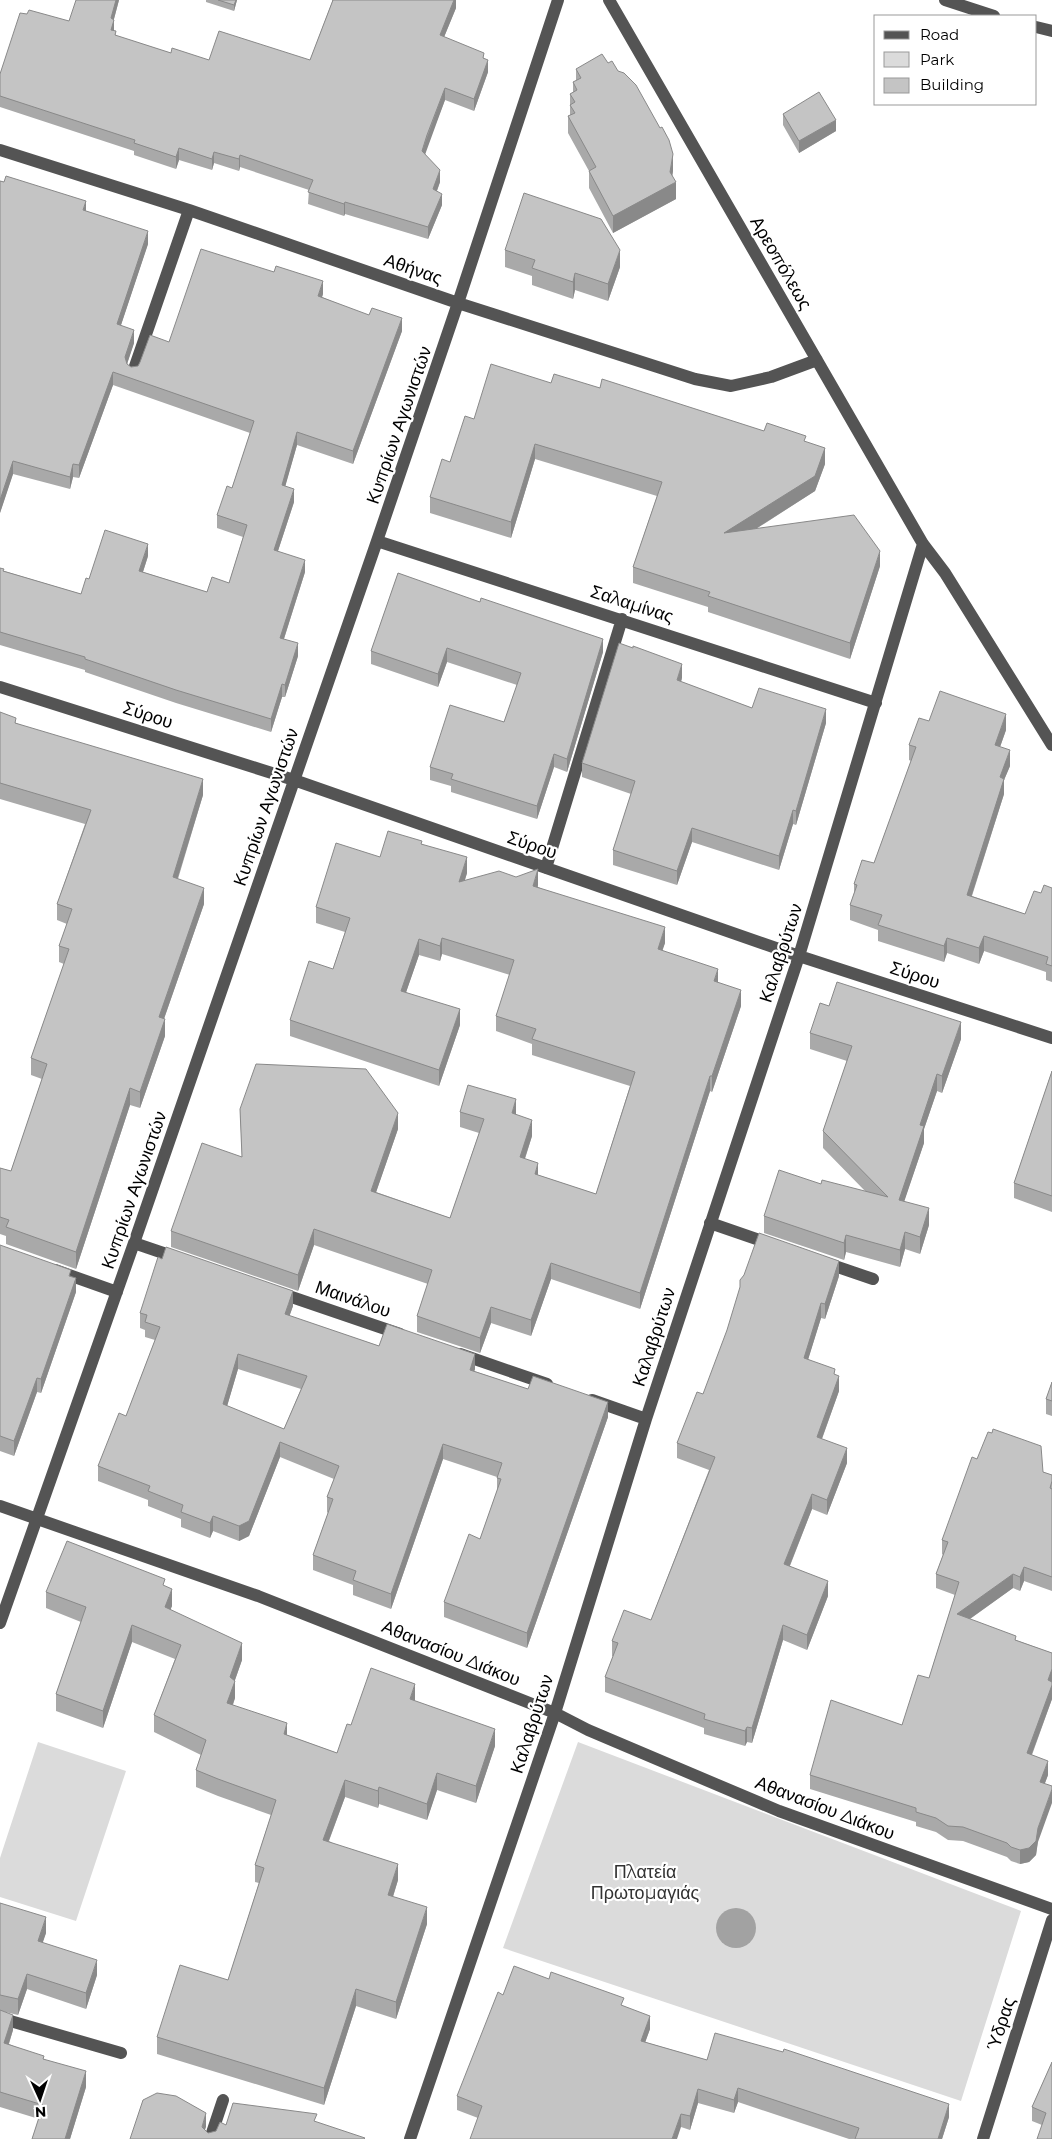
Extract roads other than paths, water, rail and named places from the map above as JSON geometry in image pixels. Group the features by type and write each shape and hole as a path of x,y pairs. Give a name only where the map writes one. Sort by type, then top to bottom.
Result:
{"street":[{"name":"Κυπρίων Αγωνιστών","path":"0,1623 134,1243 377,541 558,0"},
{"name":"Αρεοπόλεως","path":"609,0 923,544 945,573 1052,745"},
{"path":"945,0 991,15"},
{"path":"1037,27 1052,31"},
{"name":"Αθήνας","path":"0,150 189,210 458,303 694,379 731,386 771,378 817,360"},
{"path":"133,372 189,210"},
{"name":"Σαλαμίνας","path":"377,541 876,703"},
{"name":"Καλαβρύτων","path":"410,2139 555,1713 646,1418 799,956 923,544"},
{"path":"546,868 622,619"},
{"name":"Σύρου","path":"0,687 294,780 799,956 1052,1038"},
{"path":"710,1223 782,1248"},
{"path":"134,1243 190,1262"},
{"path":"810,1257 873,1279"},
{"path":"45,1266 116,1292"},
{"name":"Μαινάλου","path":"265,1288 414,1339"},
{"path":"451,1351 563,1390"},
{"path":"581,1396 646,1418"},
{"name":"Αθανασίου Διάκου","path":"0,1506 258,1596 555,1713 588,1730 779,1810 902,1856 1052,1908"},
{"name":"Ύδρας","path":"982,2139 1046,1958 1052,1920"},
{"path":"0,2018 121,2053"},
{"path":"210,2139 223,2100"}],"park label":[{"name":"Πλατεία Πρωτομαγιάς","path":"645,1882"}]}
